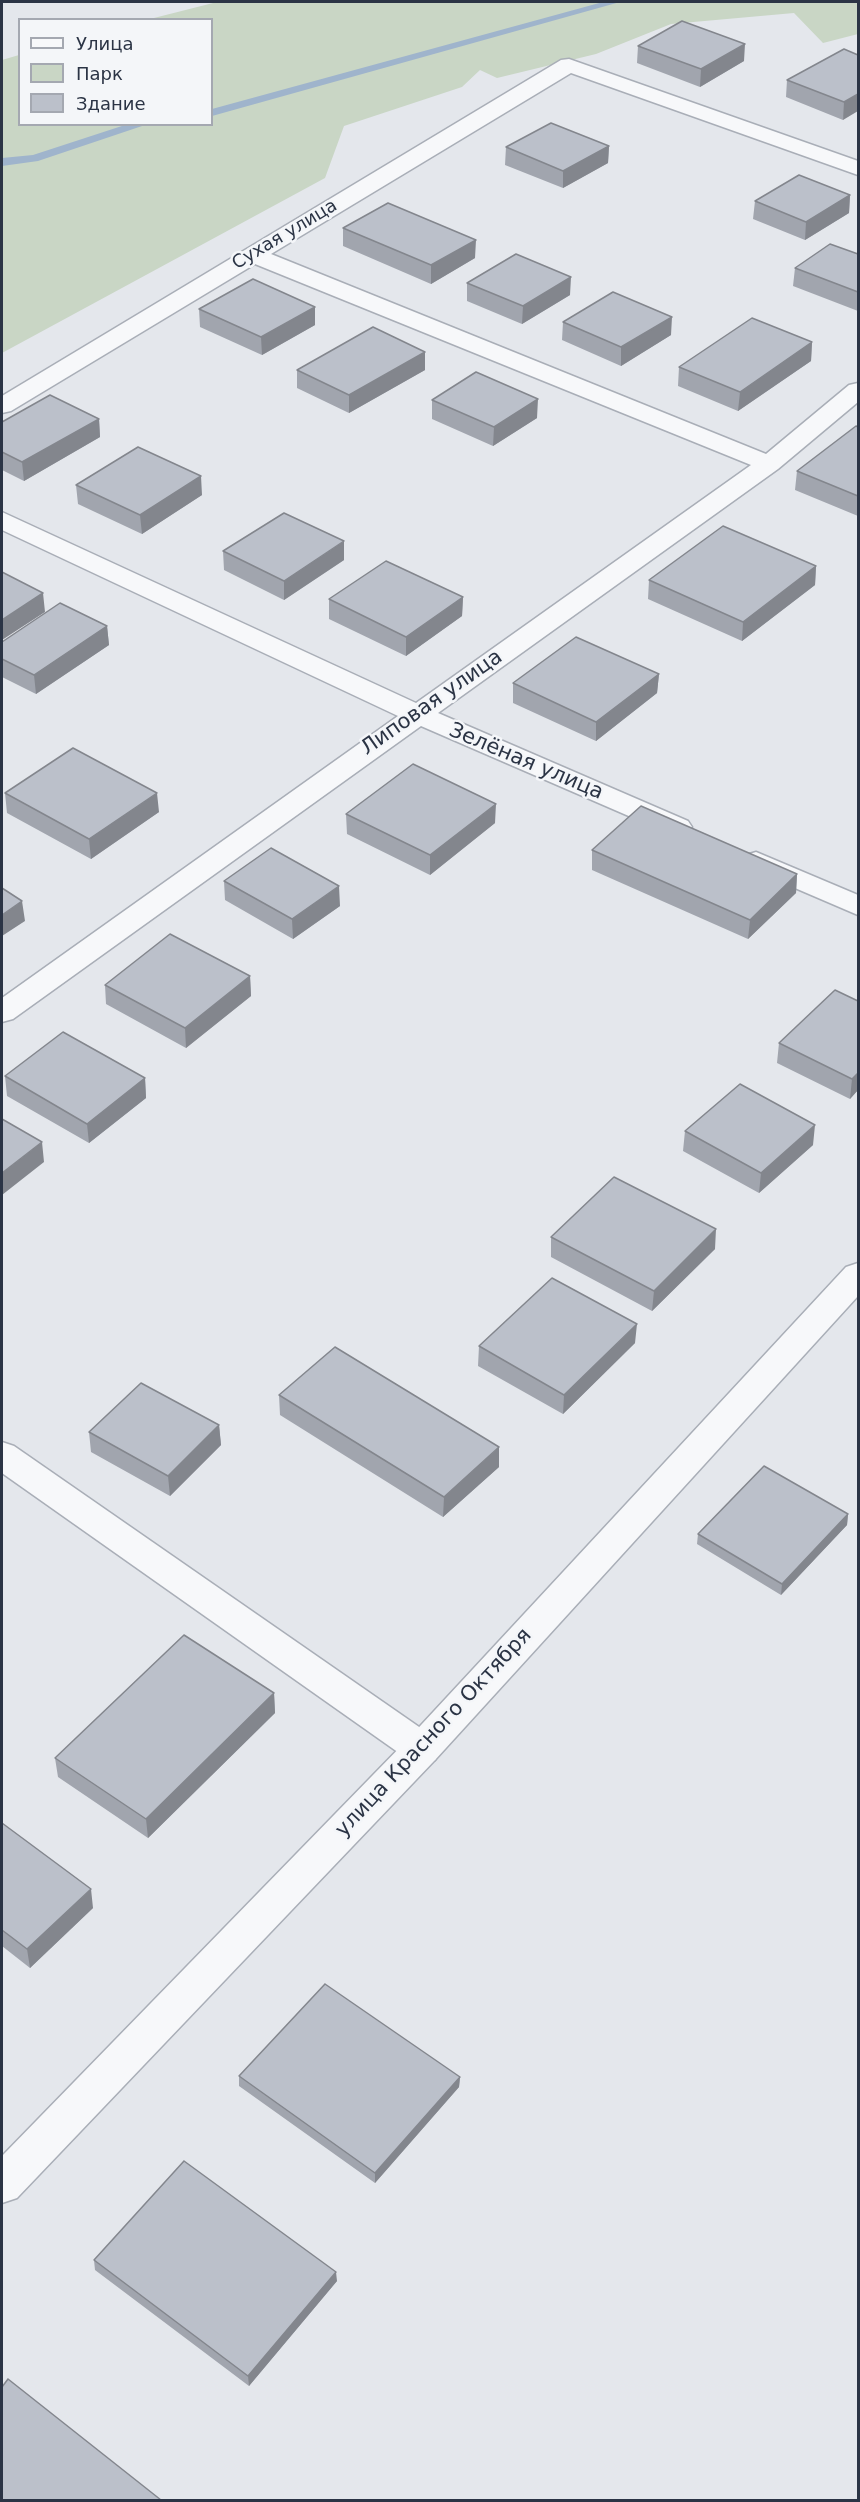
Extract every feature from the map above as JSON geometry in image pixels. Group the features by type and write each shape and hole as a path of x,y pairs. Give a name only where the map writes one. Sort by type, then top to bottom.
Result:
{"street":[{"name":"Сухая улица","path":"2,405 569,65 858,168"},
{"path":"253,255 769,464"},
{"name":"Липовая улица","path":"2,1012 769,464 858,390"},
{"name":"Зелёная улица","path":"2,520 416,714 697,836"},
{"path":"729,849 858,906"},
{"name":"улица Красного Октября","path":"2,2184 422,1749 858,1275"},
{"path":"2,1455 422,1749"}],"green space":[{"path":"217,2 858,2 858,34 823,43 794,13 671,24 596,54 497,78 480,70 462,87 344,126 325,178 2,353 2,60 18,55 18,126 213,126 213,18 154,18"}],"building":[{"path":"682,21 745,44 701,69 638,46"},
{"path":"844,49 858,55 858,94 844,102 787,80"},
{"path":"551,123 609,146 563,171 506,147"},
{"path":"799,175 850,195 806,222 755,201"},
{"path":"388,203 476,240 431,265 343,228"},
{"path":"830,244 858,254 858,292 795,268"},
{"path":"516,254 571,277 523,306 467,283"},
{"path":"253,279 315,307 261,337 199,309"},
{"path":"613,292 672,317 621,347 563,322"},
{"path":"752,318 812,342 740,392 679,367"},
{"path":"373,327 425,352 349,395 297,370"},
{"path":"476,372 538,399 494,427 432,400"},
{"path":"50,395 99,419 22,462 2,452 2,422"},
{"path":"856,426 858,427 858,496 797,471"},
{"path":"138,447 201,476 140,515 76,485"},
{"path":"284,513 344,541 284,581 223,551"},
{"path":"723,526 816,566 743,622 649,580"},
{"path":"386,561 463,597 406,637 329,599"},
{"path":"2,572 43,593 2,620"},
{"path":"60,603 107,626 34,675 2,659 2,642"},
{"path":"576,637 659,674 596,722 513,683"},
{"path":"73,748 157,793 89,839 5,793"},
{"path":"413,764 496,804 430,855 346,814"},
{"path":"641,806 797,874 750,920 592,850"},
{"path":"271,848 339,886 292,919 224,881"},
{"path":"2,888 22,901 2,915"},
{"path":"170,934 250,976 185,1028 105,985"},
{"path":"835,990 858,1001 858,1073 852,1079 779,1043"},
{"path":"63,1032 145,1078 87,1124 5,1076"},
{"path":"740,1084 815,1125 761,1173 685,1131"},
{"path":"2,1119 42,1142 2,1173"},
{"path":"614,1177 716,1229 654,1291 551,1237"},
{"path":"552,1278 637,1324 564,1395 479,1346"},
{"path":"335,1347 499,1447 444,1497 279,1395"},
{"path":"141,1383 219,1425 168,1476 89,1432"},
{"path":"764,1466 848,1514 782,1584 698,1534"},
{"path":"184,1635 274,1693 146,1819 55,1758"},
{"path":"2,1823 91,1889 27,1949 2,1930"},
{"path":"325,1984 460,2077 375,2173 239,2076"},
{"path":"184,2161 336,2272 248,2376 94,2260"},
{"path":"8,2379 161,2500 2,2500 2,2387"}],"waterway":[{"path":"213,113 614,2"},
{"path":"2,162 34,158 136,126"}]}
